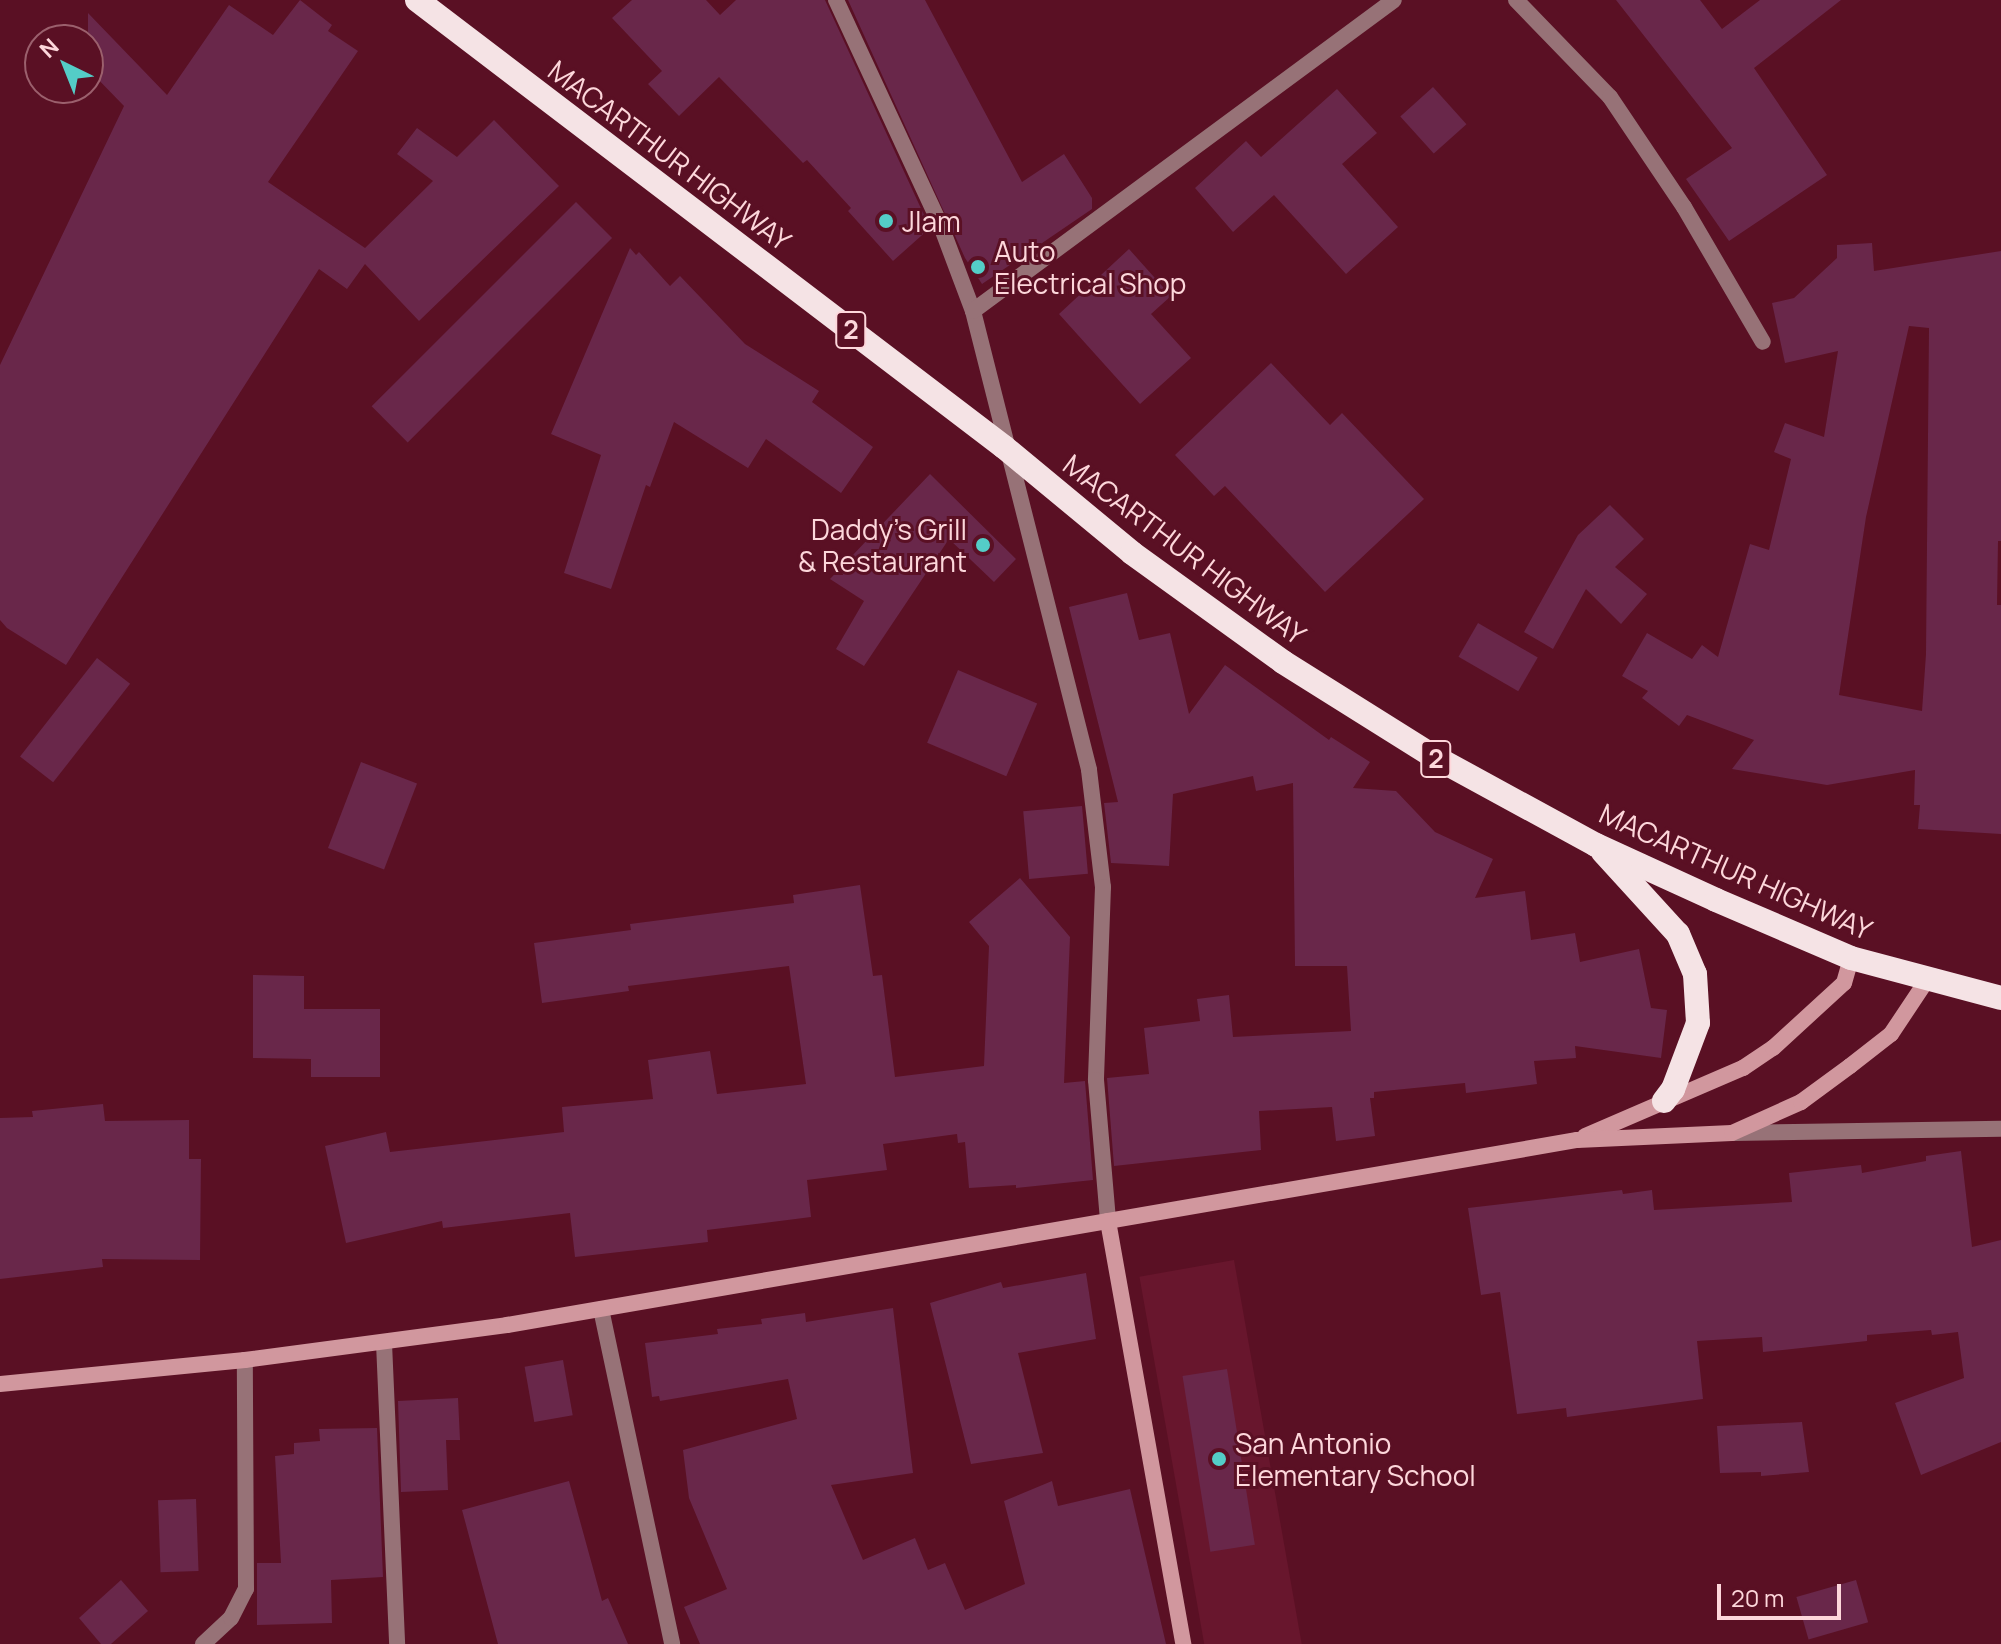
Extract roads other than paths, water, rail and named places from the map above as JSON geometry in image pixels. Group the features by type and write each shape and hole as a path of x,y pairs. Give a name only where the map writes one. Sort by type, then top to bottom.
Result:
{"highway":[{"name":"MACARTHUR HIGHWAY","path":"417,0 1004,447 1132,553 1283,662 1431,755 1596,845 1851,958 2001,998"},
{"path":"1596,845 1678,934 1695,974 1698,1023 1673,1089 1664,1101"}],"main road":[{"path":"1577,1140 1743,1068 1773,1048 1844,983 1851,958"},
{"path":"0,1384 384,1343 601,1309 1577,1140 1732,1133 1801,1102 1891,1034 1927,980"},
{"path":"1108,1221 1183,1644"}],"street":[{"path":"836,0 941,226 973,311 1004,447 1044,586 1089,770 1103,887 1096,1080 1108,1221"},
{"path":"973,311 1394,0"},
{"path":"1516,0 1610,97 1684,207 1763,342"},
{"path":"1732,1133 2001,1129"},
{"path":"601,1309 672,1644"},
{"path":"384,1343 397,1644"},
{"path":"203,1644 231,1618 246,1589 245,1360"}],"place":[{"name":"Jlam","path":"886,221"},
{"name":"Auto Electrical Shop","path":"978,267"},
{"name":"Daddy's Grill & Restaurant","path":"983,545"},
{"name":"San Antonio Elementary School","path":"1219,1459"}]}
